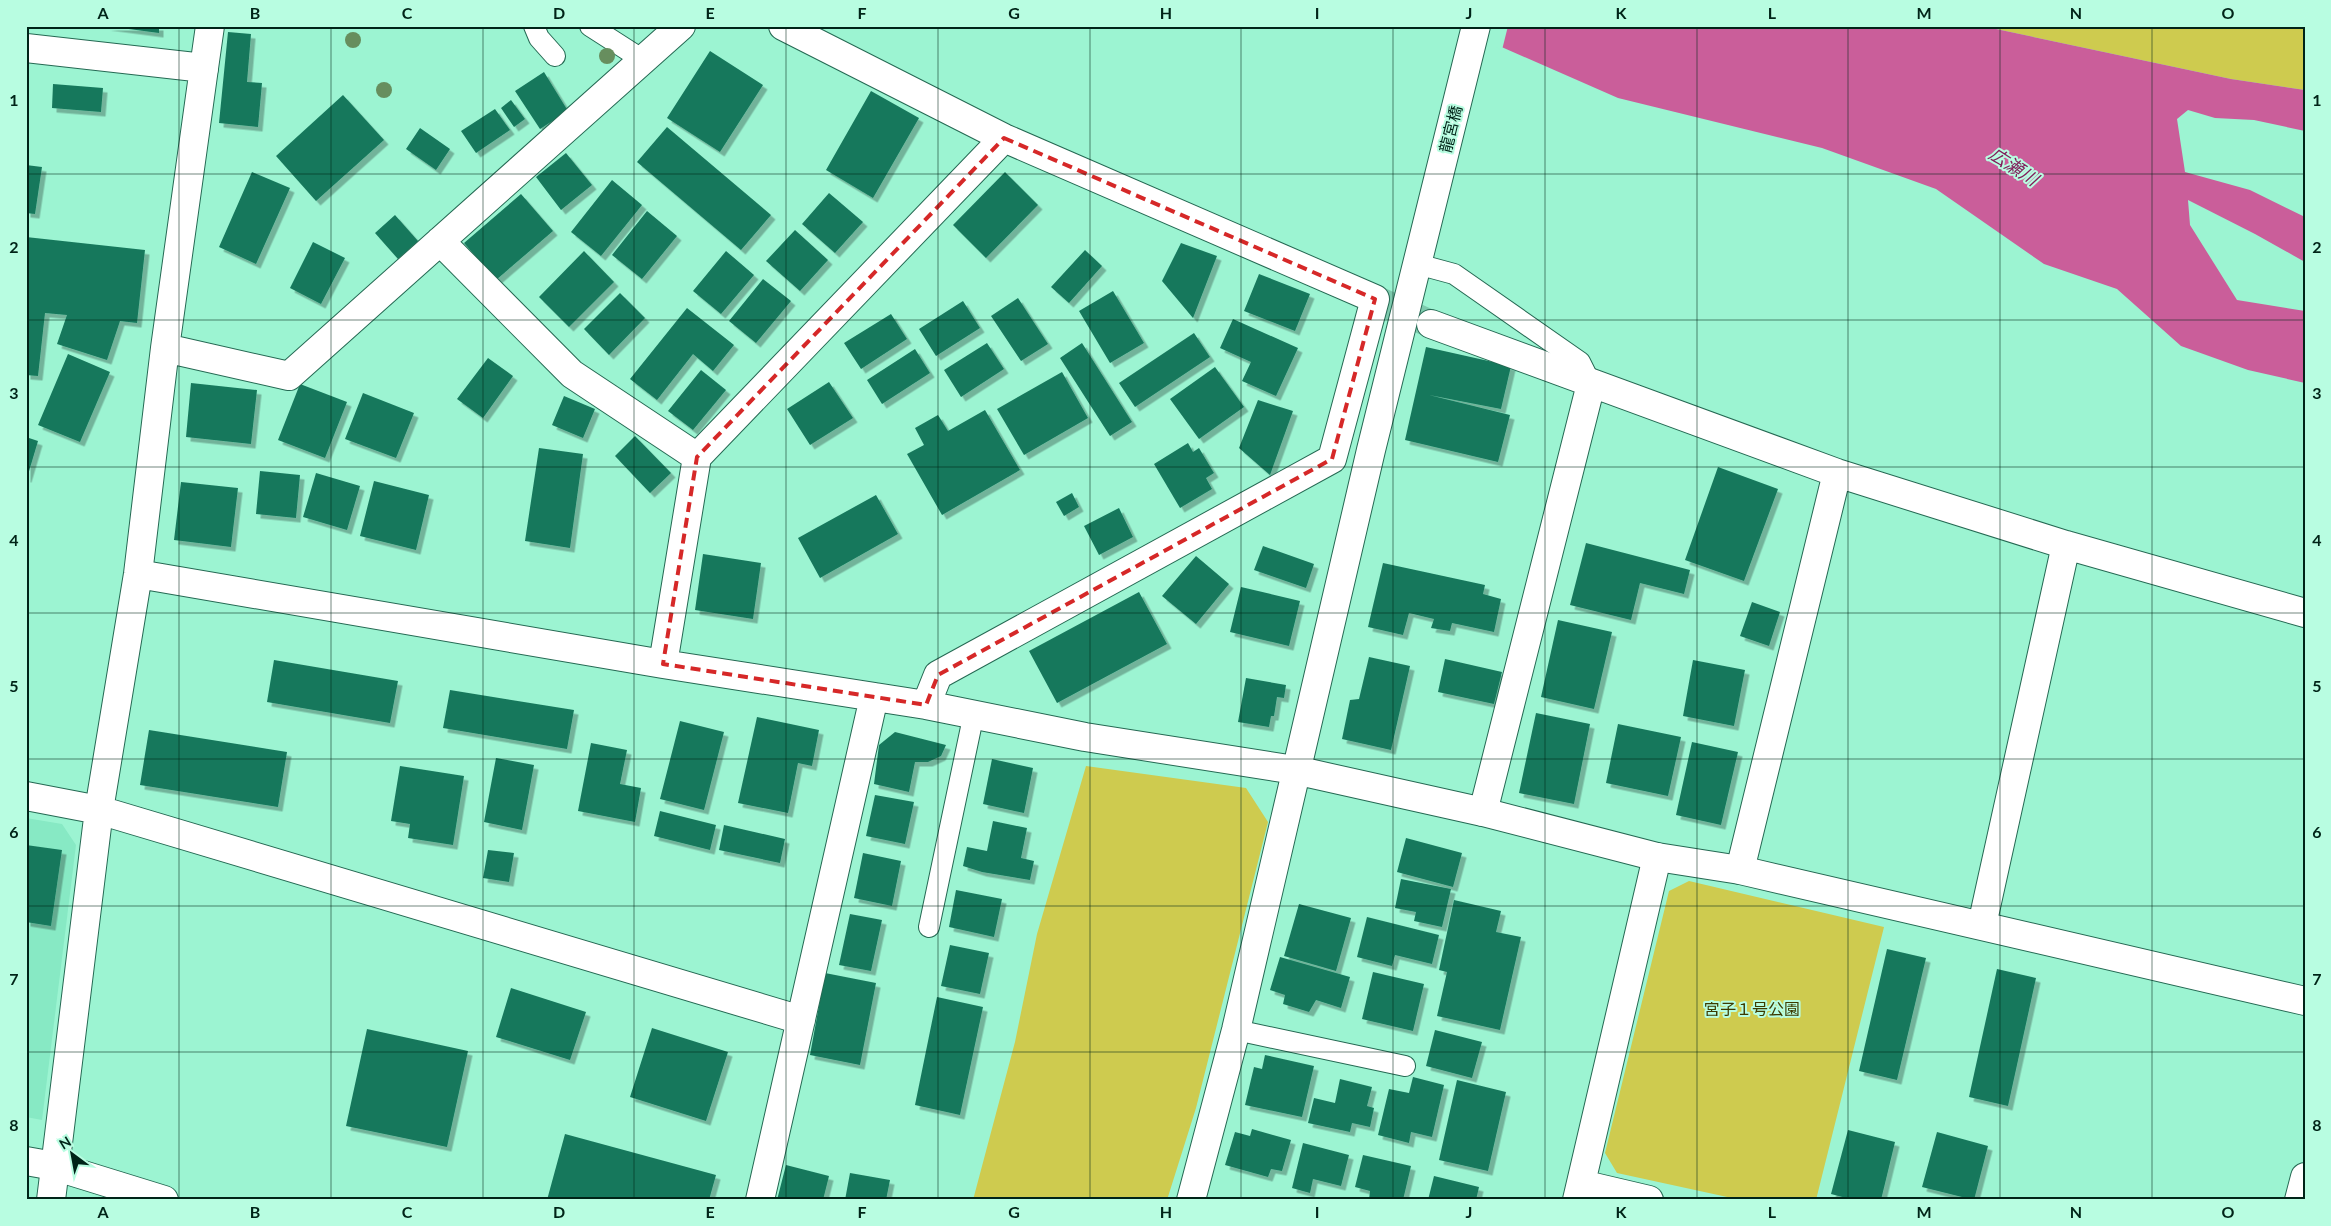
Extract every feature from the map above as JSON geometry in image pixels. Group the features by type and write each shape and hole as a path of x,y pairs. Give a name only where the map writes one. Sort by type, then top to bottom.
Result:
{"street":[{"path":"51,1200 99,810 138,574 165,348 210,26"},
{"path":"165,348 289,376 681,26"},
{"path":"783,26 1004,138 1374,299 1332,459 938,675 926,705"},
{"name":"龍宮橋","path":"1195,1199 1236,1030 1295,770 1476,26"},
{"path":"26,48 204,68"},
{"path":"663,664 697,457 1004,138"},
{"path":"440,241 572,374 697,457"},
{"path":"1431,324 1837,473 2066,545 2305,613"},
{"path":"1483,812 1591,384"},
{"path":"1740,870 1837,473"},
{"path":"1982,925 2066,545"},
{"path":"138,574 663,664 974,713 1085,737 1295,770 1483,812 1657,857 1740,870 2305,1001"},
{"path":"760,1200 874,697"},
{"path":"26,796 99,810 801,1020"},
{"path":"1649,1200 1579,1192 1657,857"},
{"path":"26,1162 54,1166 164,1200"},
{"path":"2299,1200 2305,1177"}],"lane":[{"path":"534,26 539,38 555,56"},
{"path":"590,26 643,60"},
{"path":"1417,264 1454,274 1580,362 1591,384"},
{"path":"928,927 974,713"},
{"path":"1236,1030 1404,1066"}],"highlighted area":[{"path":"1004,138 1375,299 1332,459 938,675 926,705 663,664 697,457"}],"shaded area":[{"path":"26,818 62,824 76,845 42,1120 26,1117"}],"green space":[{"path":"1982,26 2305,26 2305,90 2231,79"},
{"path":"1086,766 1246,788 1268,822 1196,1108 1167,1200 973,1200 1015,1042 1037,934"},
{"name":"宮子１号公園","path":"1689,881 1884,927 1816,1200 1741,1200 1617,1173 1605,1153 1669,891"}],"water":[{"name":"広瀬川","path":"1474,26 1982,26 2231,79 2305,90 2305,131 2254,120 2215,118 2188,110 2177,119 2185,172 2250,190 2305,217 2305,262 2188,200 2190,225 2237,300 2305,311 2305,383 2248,370 2181,346 2117,289 2044,264 1936,189 1822,148 1618,98 1497,45"}],"pier":[{"path":"1472,26 1508,26 1502,50 1495,47"}],"building":[{"path":"106,26 159,26 159,33"},
{"path":"228,32 251,34 247,82 262,83 258,127 219,123"},
{"path":"710,51 763,85 720,152 667,118"},
{"path":"544,72 568,111 540,129 515,91"},
{"path":"53,84 103,88 101,112 52,108"},
{"path":"871,91 919,118 873,198 826,170"},
{"path":"343,95 384,140 316,201 276,156"},
{"path":"511,100 525,119 514,127 501,108"},
{"path":"495,109 510,130 476,153 461,131"},
{"path":"667,127 771,215 741,250 637,162"},
{"path":"420,128 450,149 436,170 406,149"},
{"path":"566,153 592,185 561,210 536,177"},
{"path":"26,165 42,167 35,214 26,213"},
{"path":"252,172 290,188 256,264 219,247"},
{"path":"1005,172 1038,205 986,258 953,225"},
{"path":"612,180 642,205 601,256 571,232"},
{"path":"829,193 863,222 835,253 802,224"},
{"path":"521,194 553,231 496,280 464,243"},
{"path":"647,211 677,236 642,279 612,255"},
{"path":"395,215 418,241 398,259 375,233"},
{"path":"795,230 828,260 800,291 766,261"},
{"path":"26,237 145,250 137,323 120,321 107,360 57,344 67,315 45,313 38,376 26,375"},
{"path":"313,242 345,258 321,304 290,288"},
{"path":"1181,243 1217,256 1193,318 1162,281"},
{"path":"1085,250 1102,266 1069,303 1051,287"},
{"path":"584,251 614,282 569,327 539,297"},
{"path":"726,251 754,275 721,314 693,291"},
{"path":"1259,274 1310,294 1295,331 1244,311"},
{"path":"763,279 791,301 756,343 729,321"},
{"path":"1113,291 1144,343 1110,363 1079,311"},
{"path":"620,293 645,318 609,355 584,329"},
{"path":"1018,298 1048,344 1021,361 991,316"},
{"path":"963,301 980,328 936,356 919,329"},
{"path":"687,308 734,345 713,371 693,354 657,400 630,379"},
{"path":"891,314 907,339 861,369 844,343"},
{"path":"1233,319 1298,348 1276,396 1242,381 1251,362 1220,348"},
{"path":"1194,333 1210,357 1135,407 1119,383"},
{"path":"987,343 1004,369 961,397 944,370"},
{"path":"1082,343 1132,422 1110,436 1060,358"},
{"path":"1426,347 1511,366 1501,409 1429,395 1510,415 1498,462 1405,440"},
{"path":"915,349 930,373 882,404 867,380"},
{"path":"68,354 110,372 80,442 38,425"},
{"path":"488,358 513,376 483,418 457,399"},
{"path":"1215,367 1244,407 1199,439 1170,399"},
{"path":"701,370 726,390 693,430 668,411"},
{"path":"1062,372 1088,418 1024,455 997,409"},
{"path":"829,382 853,418 810,445 787,409"},
{"path":"191,383 257,390 251,444 186,437"},
{"path":"300,384 347,402 325,458 278,440"},
{"path":"363,393 414,413 396,458 345,439"},
{"path":"564,396 595,409 583,438 552,425"},
{"path":"1258,400 1293,411 1270,475 1239,448"},
{"path":"985,410 1020,470 942,515 907,454 924,445 915,428 938,415 948,431"},
{"path":"635,436 671,473 650,493 615,456"},
{"path":"26,437 38,441 27,478 26,478"},
{"path":"1188,443 1193,452 1199,448 1214,473 1206,478 1212,489 1180,508 1154,464"},
{"path":"539,448 583,454 570,548 525,541"},
{"path":"1718,467 1778,489 1744,581 1685,560"},
{"path":"260,471 300,475 296,518 256,514"},
{"path":"316,473 360,486 347,530 303,517"},
{"path":"374,481 429,495 416,550 360,536"},
{"path":"181,482 238,488 231,547 174,540"},
{"path":"1072,493 1079,507 1064,516 1056,502"},
{"path":"876,495 898,534 820,578 798,538"},
{"path":"1119,508 1133,537 1099,555 1084,526"},
{"path":"1586,543 1690,570 1684,594 1640,583 1631,620 1570,605"},
{"path":"1263,546 1314,564 1306,588 1254,570"},
{"path":"703,554 761,563 753,619 695,610"},
{"path":"1196,556 1229,584 1196,624 1162,596"},
{"path":"1383,563 1485,585 1483,594 1501,599 1494,632 1452,623 1450,631 1431,628 1434,619 1409,613 1403,635 1368,627"},
{"path":"1241,587 1300,601 1289,646 1230,632"},
{"path":"1139,592 1167,644 1057,703 1029,651"},
{"path":"1752,602 1780,612 1769,646 1740,636"},
{"path":"1558,620 1612,632 1594,709 1541,697"},
{"path":"1369,657 1410,666 1391,750 1342,739 1350,700 1359,699"},
{"path":"1445,659 1502,672 1494,704 1438,692"},
{"path":"274,660 398,681 390,723 267,702"},
{"path":"1693,660 1745,670 1734,726 1683,716"},
{"path":"1246,678 1286,685 1284,698 1277,697 1274,716 1271,716 1269,727 1238,722"},
{"path":"450,690 574,710 567,749 443,728"},
{"path":"1536,713 1590,724 1574,804 1519,793"},
{"path":"757,717 819,730 812,766 798,763 788,813 738,803"},
{"path":"680,721 724,732 704,810 660,799"},
{"path":"1618,724 1681,737 1668,796 1606,783"},
{"path":"149,730 287,752 278,807 140,785"},
{"path":"895,732 946,745 941,756 928,762 915,762 909,792 874,784 879,745"},
{"path":"1692,742 1738,752 1721,825 1676,815"},
{"path":"591,743 627,750 620,784 641,788 635,822 578,811"},
{"path":"496,758 534,765 522,830 484,822"},
{"path":"992,759 1033,768 1024,813 983,804"},
{"path":"400,766 464,776 453,845 408,838 410,824 391,821"},
{"path":"875,795 914,802 905,844 866,836"},
{"path":"660,811 716,825 710,850 654,836"},
{"path":"993,821 1027,828 1021,858 1034,861 1030,880 982,872 963,866 967,847 987,851"},
{"path":"724,825 785,839 780,863 719,850"},
{"path":"1406,838 1462,853 1453,887 1397,872"},
{"path":"26,845 62,850 51,926 26,922"},
{"path":"488,850 514,853 509,882 483,878"},
{"path":"863,853 901,861 892,906 854,898"},
{"path":"1401,879 1451,889 1442,927 1414,921 1416,912 1395,908"},
{"path":"956,890 1002,899 994,937 949,927"},
{"path":"1454,900 1501,911 1496,932 1521,937 1500,1030 1437,1016 1447,972 1439,970"},
{"path":"1299,904 1351,918 1336,971 1284,956"},
{"path":"850,914 882,920 871,971 839,965"},
{"path":"1367,917 1439,935 1432,964 1395,955 1392,966 1357,957"},
{"path":"950,945 989,953 980,994 941,986"},
{"path":"1887,949 1926,958 1897,1080 1859,1071"},
{"path":"1280,957 1350,977 1341,1008 1316,1000 1309,1012 1283,1004 1285,995 1270,990"},
{"path":"1997,969 2036,978 2008,1106 1969,1097"},
{"path":"1373,972 1424,984 1413,1031 1362,1019"},
{"path":"825,973 876,983 860,1065 810,1055"},
{"path":"511,988 586,1012 570,1060 496,1037"},
{"path":"937,997 983,1007 960,1115 915,1105"},
{"path":"652,1028 728,1052 706,1121 630,1097"},
{"path":"367,1029 468,1051 447,1147 346,1126"},
{"path":"1435,1030 1482,1042 1472,1078 1426,1066"},
{"path":"1265,1055 1314,1066 1302,1117 1245,1105 1254,1067 1262,1069"},
{"path":"1413,1077 1444,1085 1432,1137 1411,1132 1409,1143 1378,1135 1389,1089 1409,1093"},
{"path":"1340,1079 1372,1087 1367,1106 1374,1108 1370,1127 1352,1123 1350,1132 1308,1123 1314,1098 1335,1103"},
{"path":"1457,1080 1506,1092 1488,1171 1439,1160"},
{"path":"1252,1129 1291,1140 1282,1171 1271,1169 1268,1177 1225,1165 1235,1132 1250,1136"},
{"path":"1848,1130 1895,1142 1881,1200 1854,1200 1831,1194"},
{"path":"1937,1132 1988,1146 1974,1200 1922,1187"},
{"path":"565,1134 716,1175 709,1200 547,1200"},
{"path":"1303,1143 1349,1155 1341,1186 1313,1179 1310,1193 1292,1188"},
{"path":"1363,1155 1411,1166 1403,1200 1369,1200 1370,1191 1355,1187"},
{"path":"786,1165 829,1176 823,1200 777,1200"},
{"path":"850,1173 890,1180 886,1200 845,1200"},
{"path":"1434,1176 1479,1187 1476,1200 1428,1200"}],"tunnel":[{"path":"1375,299 1431,324"}]}
